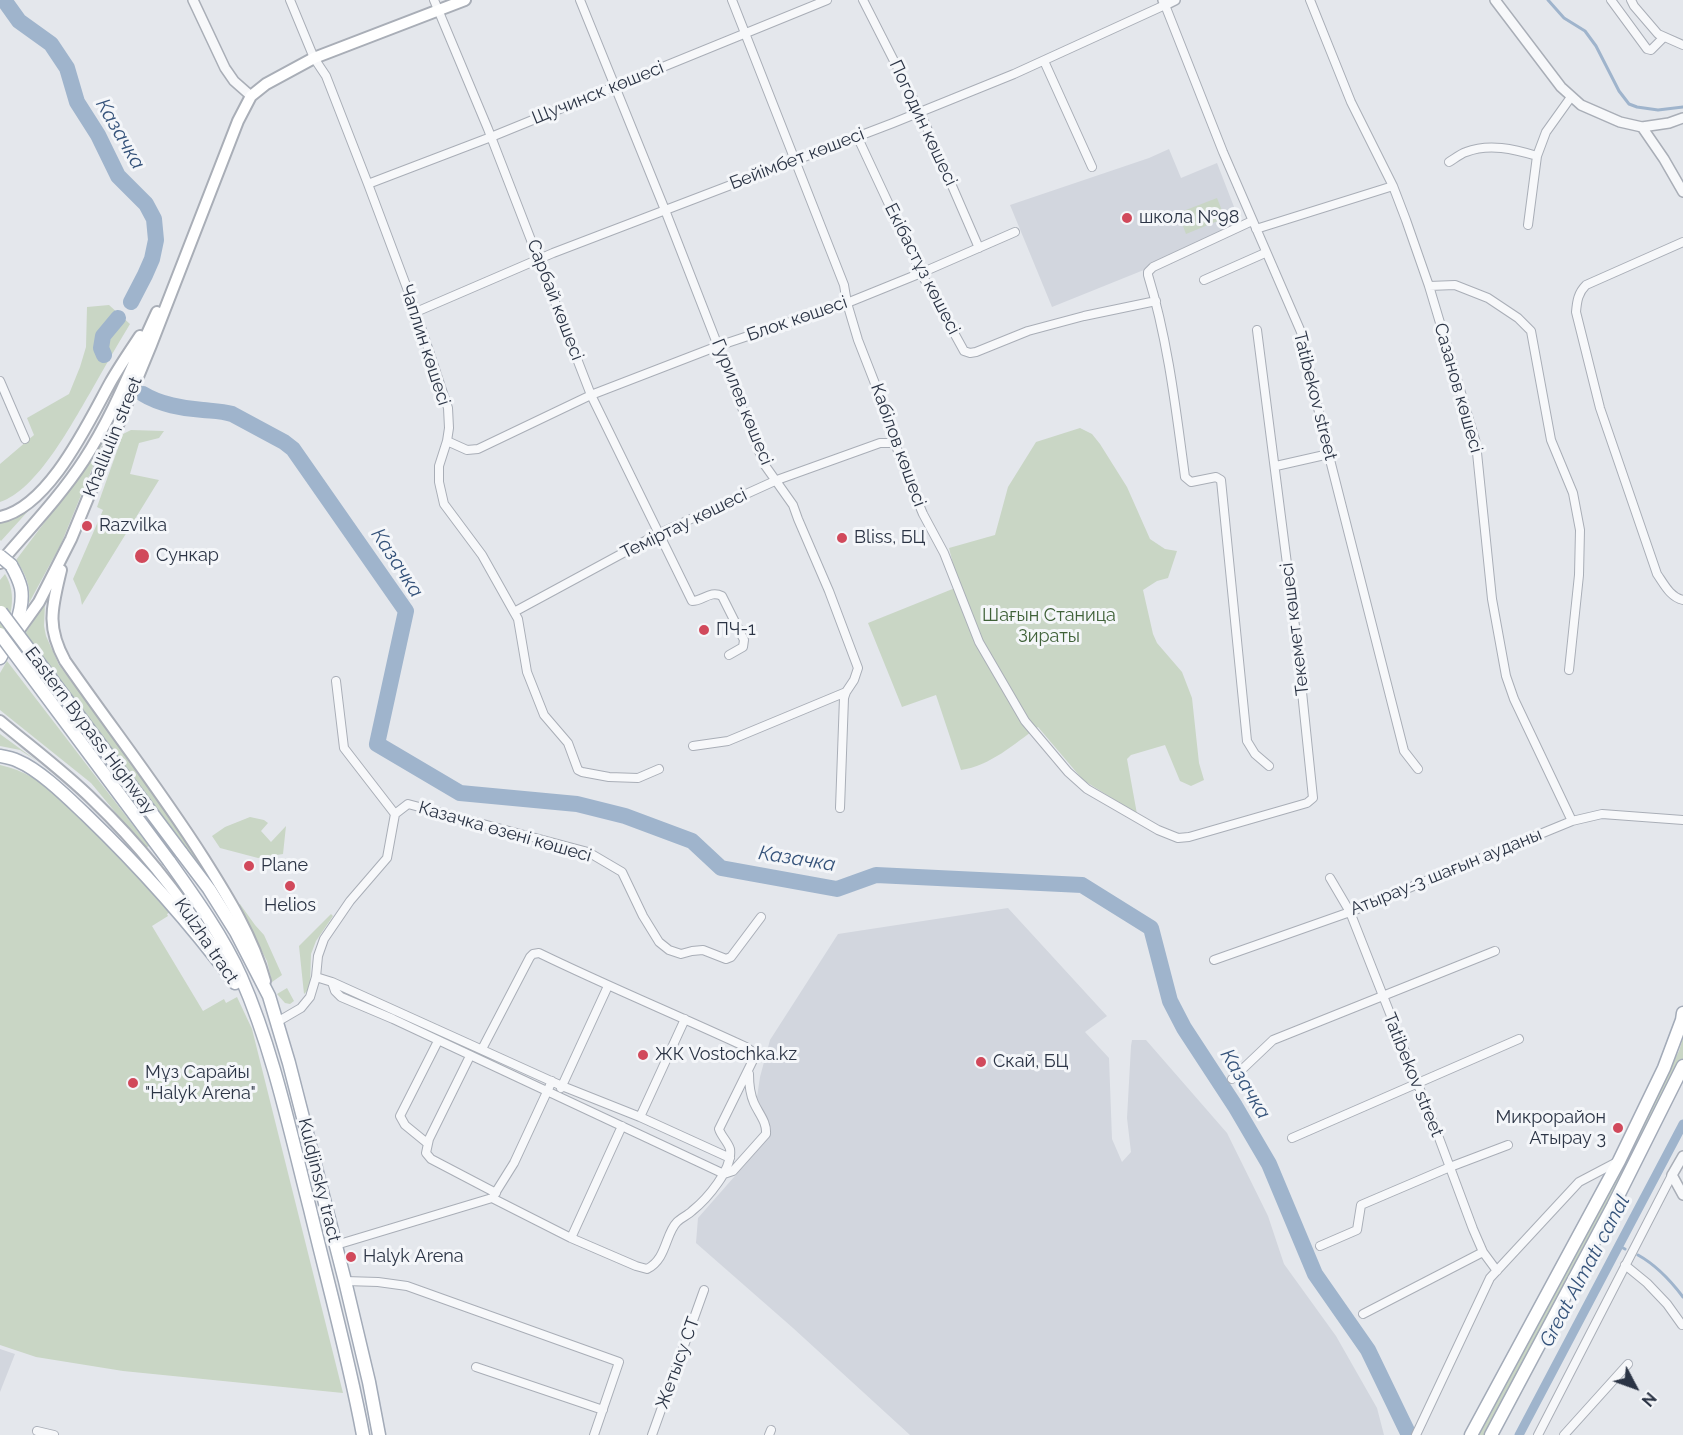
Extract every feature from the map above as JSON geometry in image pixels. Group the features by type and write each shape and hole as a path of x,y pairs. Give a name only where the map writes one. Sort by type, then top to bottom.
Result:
{"main road":[{"name":"Khalliulin street","path":"1,656 39,602 71,539 238,121 251,96 266,84 314,58 436,5 465,0"},
{"name":"Khalliulin street","path":"5,564 84,460 193,238"},
{"path":"0,517 14,512 29,502 73,450 163,299"},
{"path":"71,539 55,598 52,628 57,645 65,661 188,833 219,882 251,943 269,996"},
{"path":"0,556 19,581 21,596 16,623 1,656"},
{"name":"Eastern Bypass Highway","path":"1,612 209,890 236,932 269,996"},
{"name":"Eastern Bypass Highway","path":"0,634 169,861"},
{"name":"Kulzha tract","path":"0,721 93,799 123,830 202,928 220,956 261,1032"},
{"path":"0,756 19,761 30,768 85,814 176,909 235,983"},
{"name":"Kulzha tract","path":"169,861 194,896 241,975 261,1032"},
{"name":"Kuldjinsky tract","path":"269,996 297,1092 336,1245 369,1382 379,1435"},
{"path":"1471,1435 1619,1161 1664,1068 1683,1013"},
{"name":"Kuldjinsky tract","path":"261,1032 294,1144 354,1389 363,1435"},
{"path":"1491,1435 1613,1206 1683,1066"}],"street":[{"path":"193,0 225,68 234,81 251,96"},
{"name":"Чаплин көшесі","path":"290,0 314,58 326,76 368,184 416,312 448,408 447,441 439,466 439,482 444,504 482,555 518,619 527,672 544,715 568,743 574,762 578,770 582,772 609,777 638,778 659,769"},
{"name":"Гурилев көшесі","path":"580,0 764,464 793,505 858,668 844,698 840,808"},
{"name":"Кабілов көшесі","path":"732,0 844,285 847,303 895,443 923,514 944,553 979,642 1025,721 1068,772 1087,789 1158,830 1178,838 1189,837"},
{"name":"Щучинск көшесі","path":"368,184 491,137 827,0"},
{"name":"Погодин көшесі","path":"863,0 920,111 979,248"},
{"name":"Бейімбет көшесі","path":"416,312 539,259 1044,61 1164,2 1175,0"},
{"name":"Сазанов көшесі","path":"1310,0 1351,102 1393,186 1428,286 1476,443 1492,599 1506,676 1514,699 1572,821"},
{"path":"1495,0 1561,87 1581,105 1620,122 1642,128 1683,118"},
{"path":"1611,0 1647,50 1652,50 1664,38"},
{"path":"1631,0 1658,34 1683,45"},
{"name":"Tatibekov street","path":"1164,2 1222,152 1301,332 1329,454 1404,751 1418,769"},
{"name":"Сарбай көшесі","path":"436,5 491,137 591,395 692,601 705,596 717,594 722,596 744,640 743,647 729,655"},
{"path":"1044,61 1092,167"},
{"path":"1528,225 1537,156 1546,132 1571,97"},
{"path":"1642,128 1664,159 1683,192"},
{"name":"Екібастұз көшесі","path":"856,136 921,273 964,351 970,353 1028,331 1156,300"},
{"path":"1449,162 1466,152 1488,148 1503,148 1537,156"},
{"path":"1256,230 1393,186"},
{"path":"1252,220 1151,269 1148,276 1156,300 1164,342 1185,477 1191,482 1216,477 1221,480 1247,741 1255,754 1269,766"},
{"name":"Блок көшесі","path":"447,441 467,450 478,449 591,395 718,346 847,303 1015,232"},
{"path":"1683,242 1586,285 1580,291 1576,301 1576,312 1600,408 1657,574 1671,594 1683,600"},
{"path":"1204,280 1265,253"},
{"path":"1428,286 1455,285 1488,298 1518,318 1531,331 1551,440 1573,493 1580,530 1569,670"},
{"name":"Текемет көшесі","path":"1189,837 1307,802 1313,798 1276,466 1257,330"},
{"path":"0,381 25,439"},
{"name":"Теміртау көшесі","path":"514,612 660,533 777,480 880,443 895,443"},
{"path":"1276,466 1329,454"},
{"path":"336,681 344,748 395,814"},
{"path":"693,746 728,741 846,692"},
{"name":"Казачка өзені көшесі","path":"277,1022 301,1008 309,997 324,939 350,901 387,858 395,814 408,804 588,852 622,872 643,916 659,942 669,950 681,954 703,950 726,958 731,957 761,917"},
{"name":"Атырау-3 шағын ауданы","path":"1214,960 1350,912 1572,821 1602,814 1683,820"},
{"name":"Tatibekov street","path":"1330,878 1350,912 1483,1252 1497,1271"},
{"path":"1232,1079 1274,1040 1495,951"},
{"path":"470,1056 428,1143 426,1153 431,1159 572,1238 636,1266 647,1269 653,1266 664,1250 676,1223 693,1211 710,1194 724,1174 730,1158 730,1146 719,1129 749,1070 754,1058 753,1052 539,953 530,957 482,1049"},
{"path":"316,977 332,982 552,1082 640,1117 730,1158"},
{"path":"332,982 335,991 341,997 724,1174 733,1171 766,1134 766,1127 750,1091 749,1070"},
{"path":"557,1097 608,986"},
{"path":"640,1117 685,1019"},
{"path":"1292,1138 1519,1039"},
{"path":"428,1143 405,1125 400,1116 438,1041"},
{"path":"336,1245 494,1195 514,1163 552,1082"},
{"path":"572,1238 622,1126"},
{"path":"1320,1246 1357,1230 1361,1205 1508,1145"},
{"path":"1538,1435 1683,1156"},
{"path":"1416,1435 1490,1278 1580,1182 1619,1161"},
{"path":"1672,1175 1683,1195"},
{"path":"1363,1314 1483,1252"},
{"path":"1625,1265 1667,1304 1682,1325"},
{"path":"345,1281 407,1286 619,1362 594,1435"},
{"name":"Жетысу СТ","path":"652,1435 704,1290"},
{"path":"1564,1435 1628,1364"},
{"path":"476,1367 603,1410"},
{"path":"37,1431 54,1435"}],"shaded area":[{"name":"школа №98","path":"1169,149 1181,178 1217,163 1243,230 1052,307 1010,205 1149,158"},
{"path":"1008,908 1107,1016 1085,1032 1109,1058 1112,1139 1122,1162 1131,1152 1127,1118 1132,1040 1146,1040 1227,1133 1268,1216 1284,1264 1336,1336 1377,1408 1384,1435 910,1435 696,1243 698,1218 763,1144 757,1097 770,1040 838,934"},
{"path":"0,1349 15,1354 0,1392"}],"green space":[{"path":"1217,198 1225,218 1186,234 1178,213"},
{"path":"109,305 130,324 52,455 27,484 14,495 0,502 0,464 34,435 27,418 69,394 86,347 87,307"},
{"name":"Шағын Станица Зираты","path":"1080,428 1092,434 1100,444 1127,487 1150,539 1165,549 1177,551 1168,578 1157,581 1143,590 1157,643 1182,672 1192,698 1199,763 1204,780 1191,786 1180,781 1165,745 1131,755 1127,759 1137,814 1083,780 1038,727 992,759 961,770 936,695 902,707 868,623 955,588 958,584 949,548 995,535 1008,487 1036,442"},
{"path":"131,430 164,431 159,438 139,443 130,474 159,480 82,605 73,579 103,510 97,507 123,434"},
{"path":"105,437 61,544 29,603 27,581 16,560 85,469"},
{"path":"39,499 1,541 0,522 20,515"},
{"path":"5,574 11,590 12,607 0,640 0,580"},
{"path":"45,603 46,636 59,665 127,754 211,875 205,877 187,848 23,637"},
{"path":"7,661 149,846 145,848 91,783 0,710 0,673"},
{"path":"0,734 37,761 20,750 0,746"},
{"name":"Мұз Сарайы \"Halyk Arena\"","path":"0,765 33,777 61,797 172,911 152,926 203,1011 224,999 226,1003 237,997 252,1029 343,1393 123,1371 36,1357 0,1345"},
{"path":"250,817 268,823 261,831 271,842 286,826 283,854 258,858 220,848 212,836 225,827"},
{"path":"240,904 264,935 282,975 272,982 267,961 237,905"},
{"path":"331,914 333,916 316,941 311,954 310,988 304,994 299,946"},
{"path":"287,988 294,1001 290,1004 285,1003 277,994"},
{"path":"1683,1038 1683,1058 1484,1435 1478,1435 1679,1051"}],"waterway":[{"name":"Казачка","path":"4,0 19,21 51,44 67,68 77,102 98,135 118,176 146,204 154,219 156,240 152,259 131,302"},
{"path":"1548,0 1564,18 1585,31 1596,46 1619,91 1629,104 1658,110 1683,107"},
{"name":"Казачка","path":"104,355 101,348 103,336 118,318"},
{"name":"Казачка","path":"143,394 156,401 172,405 232,414 293,449 406,611 377,744 460,793 577,804 625,816 692,841 721,868 837,889 876,875 1082,885 1151,928 1170,1001 1184,1028 1235,1106 1269,1164 1315,1274 1368,1350 1409,1435"},
{"name":"Great Almatı canal","path":"1519,1435 1683,1124"},
{"name":"Great Almatı canal","path":"1619,1246 1625,1249"},
{"path":"1638,1255 1663,1274 1683,1297"}],"place":[{"name":"школа №98","path":"1127,218"},
{"name":"Razvilka","path":"87,526"},
{"name":"Bliss, БЦ","path":"842,538"},
{"name":"Сункар","path":"142,556"},
{"name":"ПЧ-1","path":"704,630"},
{"name":"Plane","path":"249,866"},
{"name":"Helios","path":"290,886"},
{"name":"ЖК Vostochka.kz","path":"643,1055"},
{"name":"Скай, БЦ","path":"981,1062"},
{"name":"Мұз Сарайы \"Halyk Arena\"","path":"133,1083"},
{"name":"Микрорайон Атырау 3","path":"1618,1128"},
{"name":"Halyk Arena","path":"351,1257"}]}
